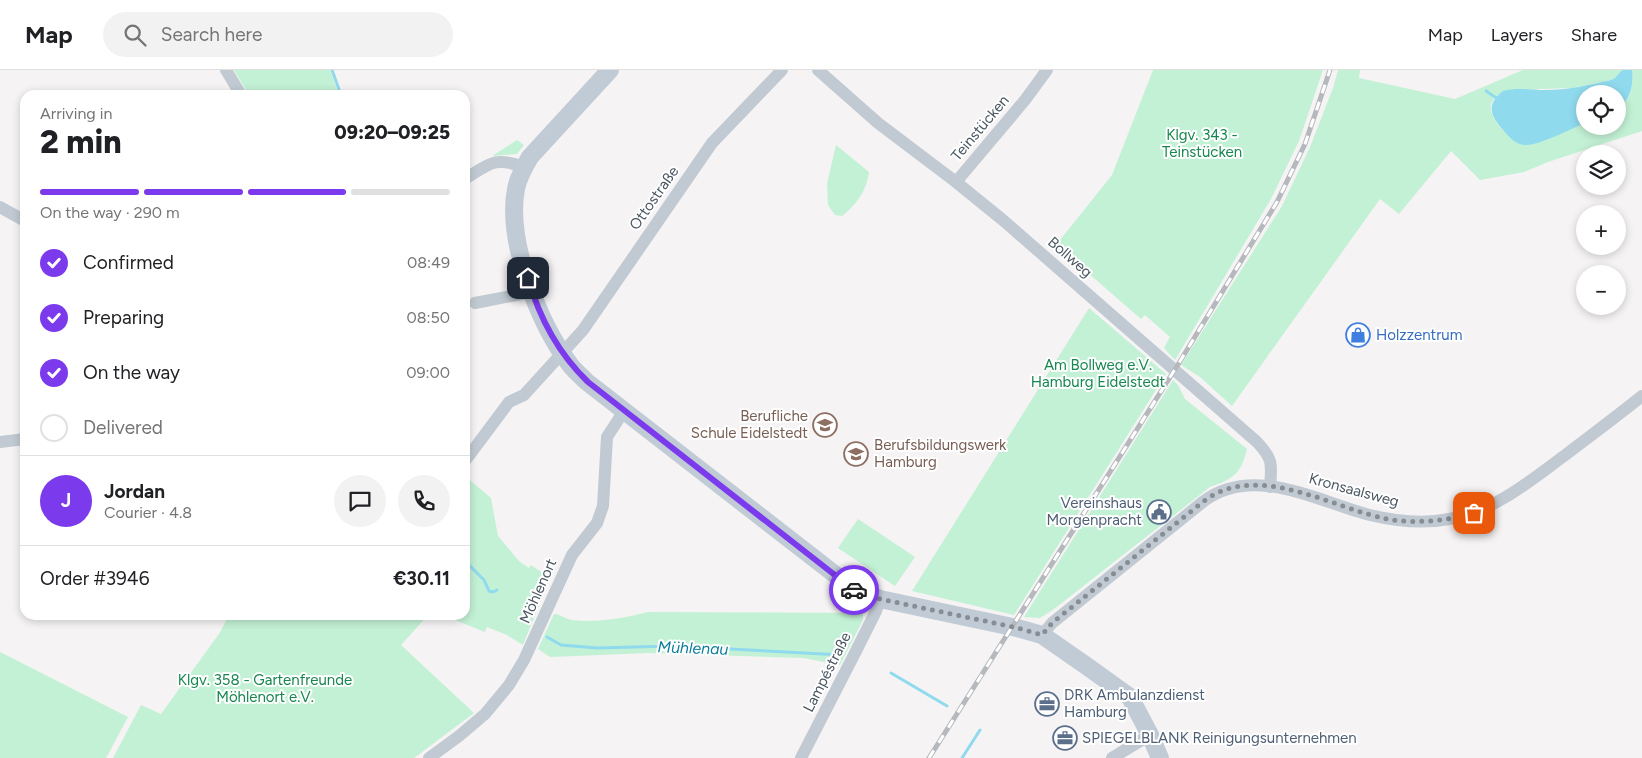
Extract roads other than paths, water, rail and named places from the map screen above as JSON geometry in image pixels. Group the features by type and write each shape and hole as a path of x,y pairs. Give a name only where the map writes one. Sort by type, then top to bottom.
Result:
{"street":[{"path":"226,70 238,90"},
{"path":"610,70 535,151 523,168 516,188 514,218 519,252 532,292 546,323 572,367 588,382 855,590 880,599 1018,628 1042,635 1130,697 1160,758"},
{"name":"Ottostraße","path":"470,453 509,402 524,395 583,330 712,142 782,70"},
{"name":"Bollweg","path":"818,70 878,124 956,182 1004,221 1257,442 1266,452 1272,465 1270,487"},
{"name":"Teinstücken","path":"956,182 1025,100 1047,70"},
{"path":"470,176 484,166 496,161 505,161 523,168"},
{"path":"0,207 20,218"},
{"path":"475,303 532,292"},
{"name":"Kronsaalsweg","path":"1042,635 1052,623 1209,497 1240,486 1259,485 1309,494 1389,519 1425,521 1450,519 1474,513 1511,493 1545,470 1642,396"},
{"name":"Möhlenort","path":"429,758 485,714 506,689 524,660 572,555 591,532 600,516 603,506 607,437 624,410"},
{"path":"0,442 20,440"},
{"name":"Lampéstraße","path":"801,758 864,636 880,599"},
{"path":"1112,758 1150,735"}],"water":[{"path":"1622,70 1632,70 1632,87 1626,101 1626,85 1587,85 1611,80"},
{"path":"1576,87 1576,127 1547,140 1526,145 1519,144 1513,140 1495,120 1492,106 1497,96 1503,91 1519,89 1554,90"}],"waterway":[{"name":"Mühlenau","path":"332,70 339,90"},
{"path":"1486,91 1498,99"},
{"name":"Mühlenau","path":"470,566 484,580 489,591 497,590"},
{"name":"Mühlenau","path":"547,637 561,645 597,648 672,646 842,655"},
{"name":"Mühlenau","path":"891,673 947,706"},
{"name":"Mühlenau","path":"962,758 980,730"}],"railway":[{"path":"929,758 1179,363 1277,202 1305,144 1330,70"}],"place":[{"name":"Holzzentrum","path":"1358,335"},
{"name":"Berufliche Schule Eidelstedt","path":"825,425"},
{"name":"Berufsbildungswerk Hamburg","path":"856,454"},
{"name":"Vereinshaus Morgenpracht","path":"1159,512"},
{"name":"DRK Ambulanzdienst Hamburg","path":"1047,704"},
{"name":"SPIEGELBLANK Reinigungsunternehmen","path":"1065,738"}],"park label":[{"name":"Klgv. 343 - Teinstücken","path":"1202,144"},
{"name":"Am Bollweg e.V. Hamburg Eidelstedt","path":"1098,374"},
{"name":"Klgv. 358 - Gartenfreunde Möhlenort e.V.","path":"265,688"}]}
